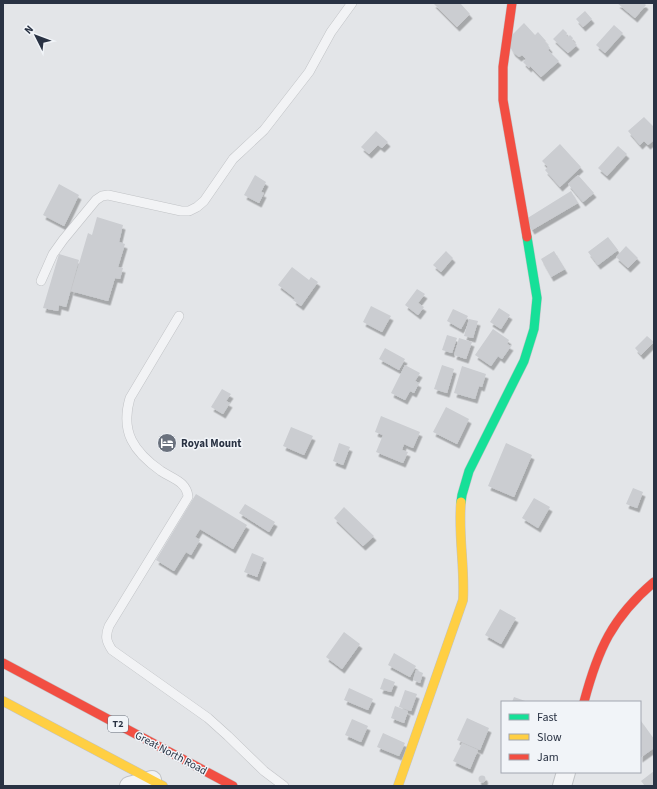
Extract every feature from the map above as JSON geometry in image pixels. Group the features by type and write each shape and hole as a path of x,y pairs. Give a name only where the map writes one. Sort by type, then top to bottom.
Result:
{"main road":[{"path":"398,786 463,600 464,586 460,518 462,495 469,471 524,361 534,328 537,298 503,100 503,66 512,3"},
{"path":"584,701 592,670 600,650 611,630 625,610 654,582"},
{"name":"Great North Road","path":"3,663 233,786"},
{"path":"3,701 157,783"}],"street":[{"path":"562,786 566,773"},
{"path":"129,786 157,783"}],"lane":[{"path":"41,281 53,254 63,240 96,200 102,196 108,195 181,211 189,211 204,201 233,159 264,130 310,72 332,32 352,3"},
{"path":"179,316 130,398 126,411 126,424 130,438 141,455 162,471 184,484 188,491 188,497 109,626 106,635 107,643 112,650 208,718 264,771 284,786"}],"building":[{"path":"433,3 460,3 470,14 457,27"},
{"path":"617,3 644,3 646,5 635,18"},
{"path":"585,11 592,19 583,27 576,19"},
{"path":"524,23 535,35 538,32 550,48 548,50 559,61 541,77 530,66 529,68 523,62 526,59 522,55 519,57 513,52 507,40"},
{"path":"614,25 623,33 605,53 596,45"},
{"path":"563,29 567,33 566,35 568,37 570,35 573,38 572,40 577,45 568,53 553,39"},
{"path":"644,117 654,127 654,140 648,145 644,141 640,145 628,131"},
{"path":"376,131 388,142 382,148 378,145 369,154 361,147"},
{"path":"560,144 581,167 560,187 545,170 548,167 542,161"},
{"path":"618,146 627,154 607,176 598,168"},
{"path":"255,175 266,182 261,192 264,193 259,203 244,195"},
{"path":"578,175 594,193 583,202 568,184"},
{"path":"59,184 79,195 64,226 43,215"},
{"path":"571,191 578,203 532,230 526,219"},
{"path":"97,217 123,225 119,242 125,244 118,267 123,268 120,279 115,278 108,301 71,291 88,233 92,235"},
{"path":"608,237 618,250 598,265 588,252"},
{"path":"626,246 638,258 628,268 616,257"},
{"path":"446,251 453,258 441,272 433,265"},
{"path":"554,251 565,269 551,277 541,259"},
{"path":"59,254 79,260 66,307 59,305 58,311 43,308"},
{"path":"292,267 309,280 311,277 318,282 301,306 293,300 295,298 278,285"},
{"path":"417,289 425,294 418,303 424,307 418,315 405,305"},
{"path":"371,306 391,316 382,332 363,322"},
{"path":"499,308 510,315 501,329 490,322"},
{"path":"453,309 468,316 461,329 447,321"},
{"path":"469,319 478,321 473,338 464,336"},
{"path":"493,329 509,340 507,344 511,346 502,359 498,356 491,366 475,355"},
{"path":"447,335 457,338 452,353 442,350"},
{"path":"647,336 654,342 641,355 635,348"},
{"path":"459,338 472,342 466,359 454,355"},
{"path":"385,348 405,359 399,370 379,359"},
{"path":"405,365 420,373 415,381 419,383 414,393 410,391 405,400 391,393"},
{"path":"442,365 454,369 447,393 434,389"},
{"path":"462,366 486,374 482,387 479,386 475,399 454,393"},
{"path":"222,389 231,394 226,401 230,403 223,414 211,407"},
{"path":"446,407 469,419 457,444 433,432"},
{"path":"381,416 420,432 413,448 404,444 402,450 408,452 403,463 376,452 383,435 375,432"},
{"path":"291,427 313,436 304,455 283,446"},
{"path":"339,443 350,447 343,465 333,461"},
{"path":"506,443 532,455 514,497 488,486"},
{"path":"633,488 643,492 637,508 626,504"},
{"path":"196,494 247,525 233,549 200,529 195,537 200,540 191,555 186,552 174,571 156,560"},
{"path":"534,498 550,507 538,528 522,518"},
{"path":"245,504 275,522 269,532 239,513"},
{"path":"344,507 374,536 363,546 334,518"},
{"path":"252,553 264,558 257,577 244,572"},
{"path":"500,609 516,618 501,644 485,635"},
{"path":"344,632 360,644 342,669 326,657"},
{"path":"394,653 416,666 410,677 388,665"},
{"path":"416,670 423,673 420,683 413,680"},
{"path":"384,678 395,682 391,692 380,689"},
{"path":"349,688 373,699 368,710 344,700"},
{"path":"405,690 417,694 411,711 399,707"},
{"path":"514,697 525,701 512,701"},
{"path":"395,706 408,711 404,723 391,718"},
{"path":"467,718 489,728 480,750 457,740"},
{"path":"352,719 368,726 361,742 345,735"},
{"path":"641,721 654,739 654,748 641,757"},
{"path":"383,733 405,743 399,756 377,747"},
{"path":"462,743 478,750 470,769 453,761"},
{"path":"654,771 654,786 645,786 641,781"},
{"path":"482,775 485,776 485,782 482,783 479,782 478,779 479,776"}],"traffic: fast":[{"path":"461,502 469,471 524,361 534,329 537,298 527,237"}],"traffic: slow":[{"path":"398,786 463,600 460,527 461,502"},
{"path":"3,701 163,786"}],"traffic: jam":[{"path":"512,3 503,67 503,100 527,237"},
{"path":"584,701 595,666 608,636 627,608 654,582"},
{"path":"3,663 233,786"}],"place":[{"name":"Royal Mount","path":"167,443"}]}
